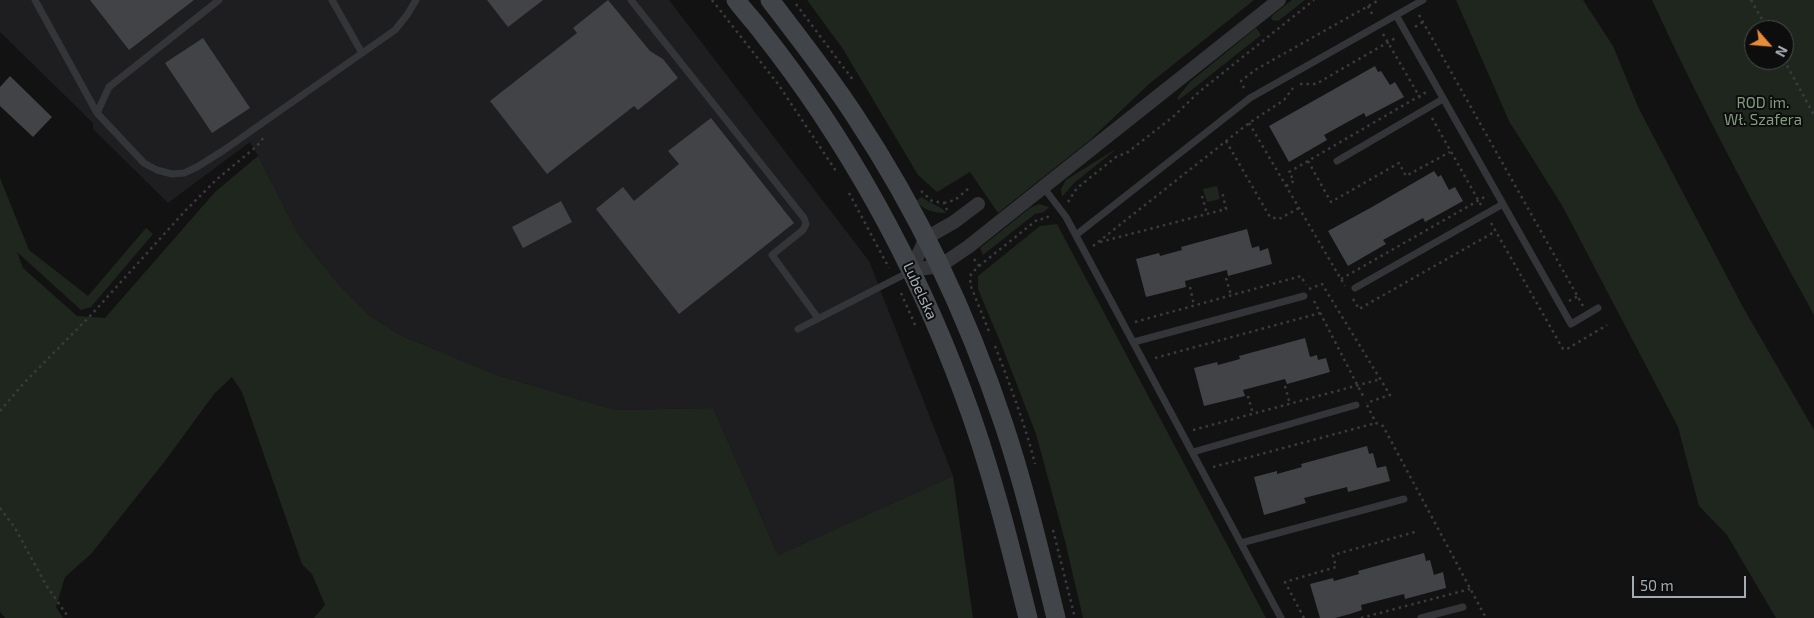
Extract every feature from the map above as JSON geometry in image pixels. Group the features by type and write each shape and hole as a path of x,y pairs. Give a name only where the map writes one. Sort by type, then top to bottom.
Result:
{"main road":[{"name":"Lubelska","path":"770,0 856,117 901,192 940,266 972,340 1004,424 1034,527 1056,618"},
{"name":"Lubelska","path":"739,2 763,32 824,120 867,188 903,275 947,350 974,423 994,486 1028,618"}],"street":[{"path":"903,275 940,266 968,247 1279,0"},
{"path":"903,275 926,238 954,222 978,204"}],"lane":[{"path":"35,0 97,114 144,162 157,170 172,174 184,173 197,167 268,120 395,30 416,0"},
{"path":"97,114 109,87 219,0"},
{"path":"332,0 362,53"},
{"path":"632,0 804,218 806,224 803,230 772,255 818,318"},
{"path":"1076,235 1250,98 1423,0"},
{"path":"1396,15 1571,324 1598,308"},
{"path":"1337,161 1444,99"},
{"path":"1044,188 1060,208 1076,235 1281,618"},
{"path":"1356,288 1503,204"},
{"path":"798,329 903,275"},
{"path":"1134,342 1304,296"},
{"path":"1193,452 1356,405"},
{"path":"1241,543 1404,499"},
{"path":"1421,618 1462,607"}],"path":[{"path":"712,0 778,84 839,176"},
{"path":"979,266 1038,219 1045,219 1060,208 1072,198 1077,188 1116,157 1128,152 1174,116 1199,92 1314,0"},
{"path":"1250,98 1241,81 1255,70 1379,0"},
{"path":"1752,0 1763,20"},
{"path":"1413,5 1588,314"},
{"path":"1093,246 1249,123 1284,100 1296,85 1301,83 1316,84 1388,43"},
{"path":"1789,70 1814,115"},
{"path":"1286,186 1294,181 1289,172 1436,86"},
{"path":"0,411 22,384 92,314 191,205 216,180 257,146 265,136 268,120"},
{"path":"1249,123 1359,309 1496,231"},
{"path":"1226,141 1270,217 1279,219 1298,208"},
{"path":"1308,161 1331,202 1399,163 1406,176 1450,152"},
{"path":"944,203 954,200 969,188"},
{"path":"1341,279 1495,191"},
{"path":"1098,242 1226,210 1222,192"},
{"path":"848,193 903,275 918,332"},
{"path":"1202,196 1207,214"},
{"path":"1134,322 1301,276 1358,386"},
{"path":"1226,278 1231,295"},
{"path":"1308,289 1322,284 1390,395 1366,402"},
{"path":"1190,287 1194,305"},
{"path":"1153,358 1320,313"},
{"path":"1192,431 1381,380"},
{"path":"1285,386 1290,404"},
{"path":"1248,396 1253,414"},
{"path":"1211,467 1376,423 1383,426 1486,618"},
{"path":"0,508 15,528 46,585 69,618"},
{"path":"1304,618 1285,582 1336,567 1333,554 1415,532"},
{"path":"1361,618 1470,589"}],"shaded area":[{"path":"0,0 669,0 869,261 953,476 778,555 713,408 615,410 497,375 400,335 370,316 339,285 298,234 250,142 168,203 93,129 93,123 0,32"}],"green space":[{"path":"807,0 1254,0 1149,84 1090,140 998,213 970,172 937,192 918,175 843,49"},
{"path":"1292,0 1305,0 1278,21 1272,20 1273,15"},
{"path":"1456,0 1583,0 1613,46 1639,109 1744,309 1814,430 1814,618 1776,618 1727,535 1699,506 1678,427 1563,207 1509,121"},
{"name":"ROD im. Wł. Szafera","path":"1652,0 1814,0 1814,315 1730,159"},
{"path":"1256,28 1261,35 1179,100 1177,98 1190,82"},
{"path":"1114,150 1074,183 1062,197 1061,189 1066,180"},
{"path":"258,156 298,234 339,285 370,316 400,335 497,375 615,410 713,408 778,555 953,476 973,618 314,618 325,605 312,574 302,564 242,392 232,377 214,394 165,461 91,554 65,577 56,607 63,618 5,618 0,612 0,178 29,250 88,296 146,228 153,234 91,307 81,310 17,252 23,268 77,316 105,318 215,192"},
{"path":"1217,186 1220,199 1207,202 1203,189"},
{"path":"922,197 946,213 933,212 922,207 916,201"},
{"path":"1039,204 1049,207 1044,212 1035,214 983,255 980,248 1030,208"},
{"path":"1057,224 1266,618 1083,618 1065,541 1036,434 978,289 978,276 1040,226"}],"building":[{"path":"90,0 194,0 129,50"},
{"path":"487,0 543,0 508,27"},
{"path":"608,0 650,51 663,59 678,78 638,110 634,106 547,174 490,101 577,33 573,28"},
{"path":"203,38 250,108 212,133 165,63"},
{"path":"1375,66 1378,72 1381,71 1390,85 1395,82 1404,97 1366,117 1364,113 1324,135 1327,140 1289,162 1269,126"},
{"path":"10,76 52,117 33,137 0,106 0,87"},
{"path":"711,118 794,223 679,314 596,209 623,187 634,201 679,164 668,151"},
{"path":"1434,171 1438,177 1441,175 1449,190 1455,187 1463,201 1425,222 1423,218 1383,240 1386,244 1348,266 1328,231"},
{"path":"561,201 572,222 523,248 512,227"},
{"path":"1247,229 1252,248 1259,246 1260,251 1268,248 1272,264 1228,276 1227,270 1185,281 1186,287 1146,297 1136,259 1159,253 1160,256 1182,250 1181,247"},
{"path":"1305,338 1310,357 1317,355 1318,360 1326,358 1330,372 1287,384 1285,379 1243,390 1245,396 1204,406 1194,368 1217,362 1218,365 1240,359 1239,356"},
{"path":"1367,446 1369,454 1373,453 1377,468 1386,466 1390,481 1348,492 1347,487 1304,498 1306,503 1264,515 1254,477 1277,471 1277,474 1302,467 1301,464"},
{"path":"1424,553 1426,561 1430,560 1434,575 1443,572 1446,588 1405,599 1404,594 1361,605 1362,610 1350,614 1335,618 1320,618 1310,584 1333,578 1334,581 1359,574 1358,571"}]}
